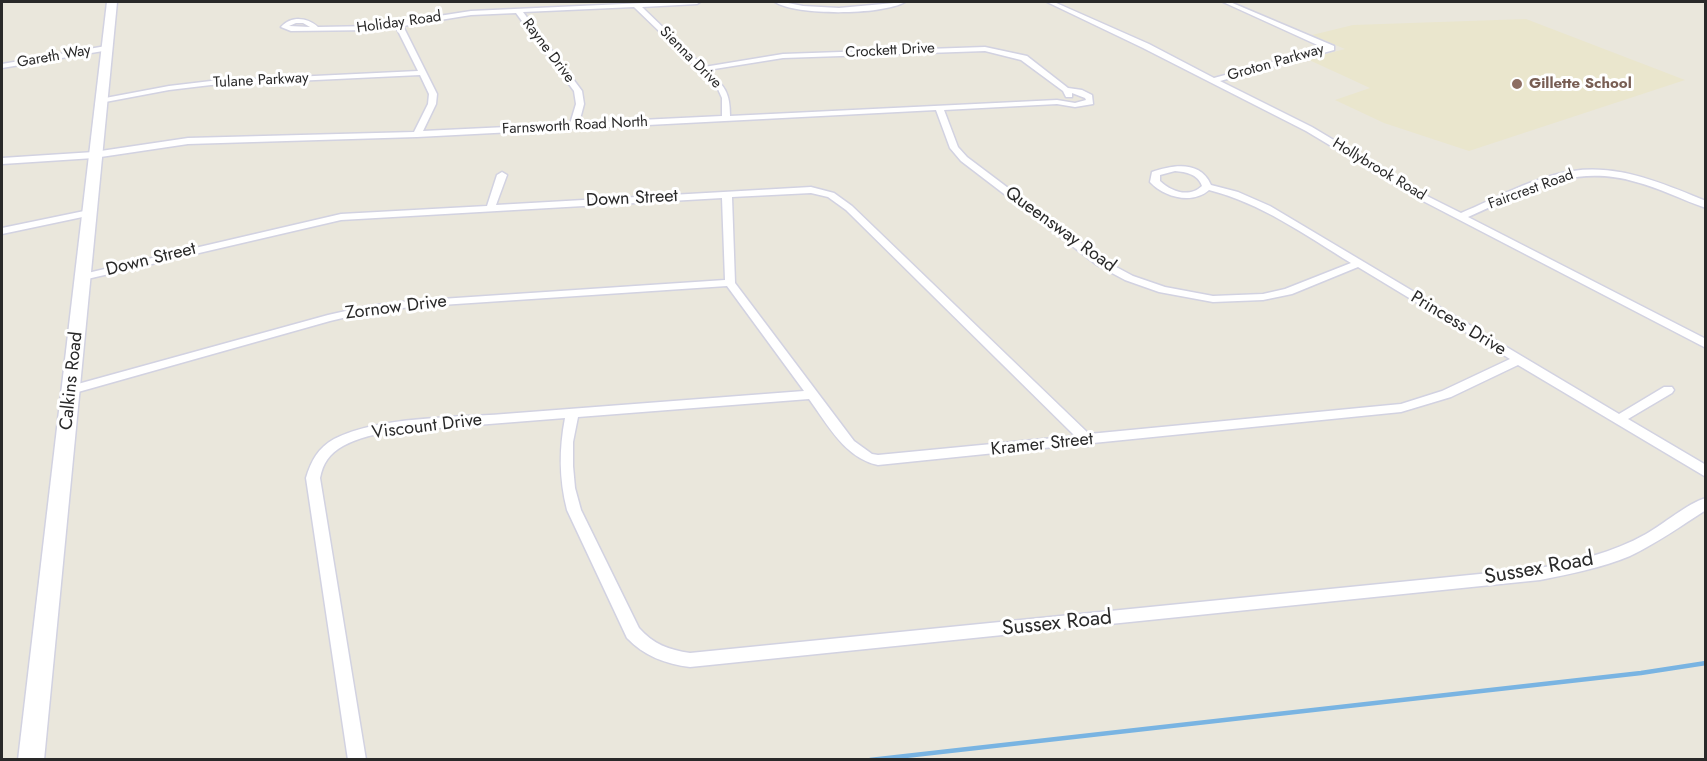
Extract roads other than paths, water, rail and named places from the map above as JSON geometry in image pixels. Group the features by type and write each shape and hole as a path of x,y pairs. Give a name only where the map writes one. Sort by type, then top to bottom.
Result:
{"main road":[{"name":"Calkins Road","path":"31,759 112,2"}],"street":[{"name":"Holiday Road","path":"316,28 349,29 399,25 457,15 697,2"},
{"path":"778,2 806,9 879,6 902,2"},
{"name":"Hollybrook Road","path":"1053,2 1315,132 1398,184 1706,344"},
{"name":"Groton Parkway","path":"1214,80 1331,48 1226,2"},
{"name":"Sienna Drive","path":"637,6 703,69 725,94 726,118"},
{"name":"Rayne Drive","path":"518,11 578,91 580,104 574,126"},
{"path":"399,25 433,94 433,101 417,134"},
{"name":"Gareth Way","path":"2,66 106,48"},
{"name":"Crockett Drive","path":"703,69 783,56 979,49 1024,58 1066,90 1084,93 1089,97 1090,102 1075,105 1057,102"},
{"name":"Tulane Parkway","path":"100,101 211,83 424,73"},
{"path":"1057,102 1068,97 1066,90"},
{"name":"Farnsworth Road North","path":"2,160 94,155 188,141 417,134 1057,102"},
{"name":"Queensway Road","path":"939,108 954,148 964,159 1101,263 1128,278 1181,294 1238,299 1288,292 1358,264"},
{"name":"Princess Drive","path":"1182,169 1204,178 1207,187 1191,195 1174,193 1159,186 1154,178 1160,171 1182,169"},
{"name":"Faircrest Road","path":"1460,217 1551,180 1580,172 1608,174 1645,181 1706,206"},
{"path":"491,207 502,175"},
{"name":"Princess Drive","path":"1207,187 1235,194 1267,208 1706,472"},
{"name":"Down Street","path":"83,277 327,219 491,207 811,190 831,195 842,202 1088,441"},
{"path":"727,194 730,283"},
{"path":"2,231 89,213"},
{"name":"Zornow Drive","path":"70,390 368,309 411,304 730,283"},
{"name":"Kramer Street","path":"730,283 849,444 868,458 878,460 1088,441 1401,408 1437,399 1518,360"},
{"path":"1618,420 1668,390"},
{"name":"Viscount Drive","path":"357,759 313,478 316,462 323,454 344,441 385,430 417,425 811,395"},
{"name":"Sussex Road","path":"572,414 566,466 568,488 574,510 633,633 653,650 678,659 713,659 1540,574 1582,565 1620,553 1706,503"}],"waterway":[{"path":"870,760 1641,673 1706,663"}],"place":[{"name":"Gillette School","path":"1517,84"}]}
